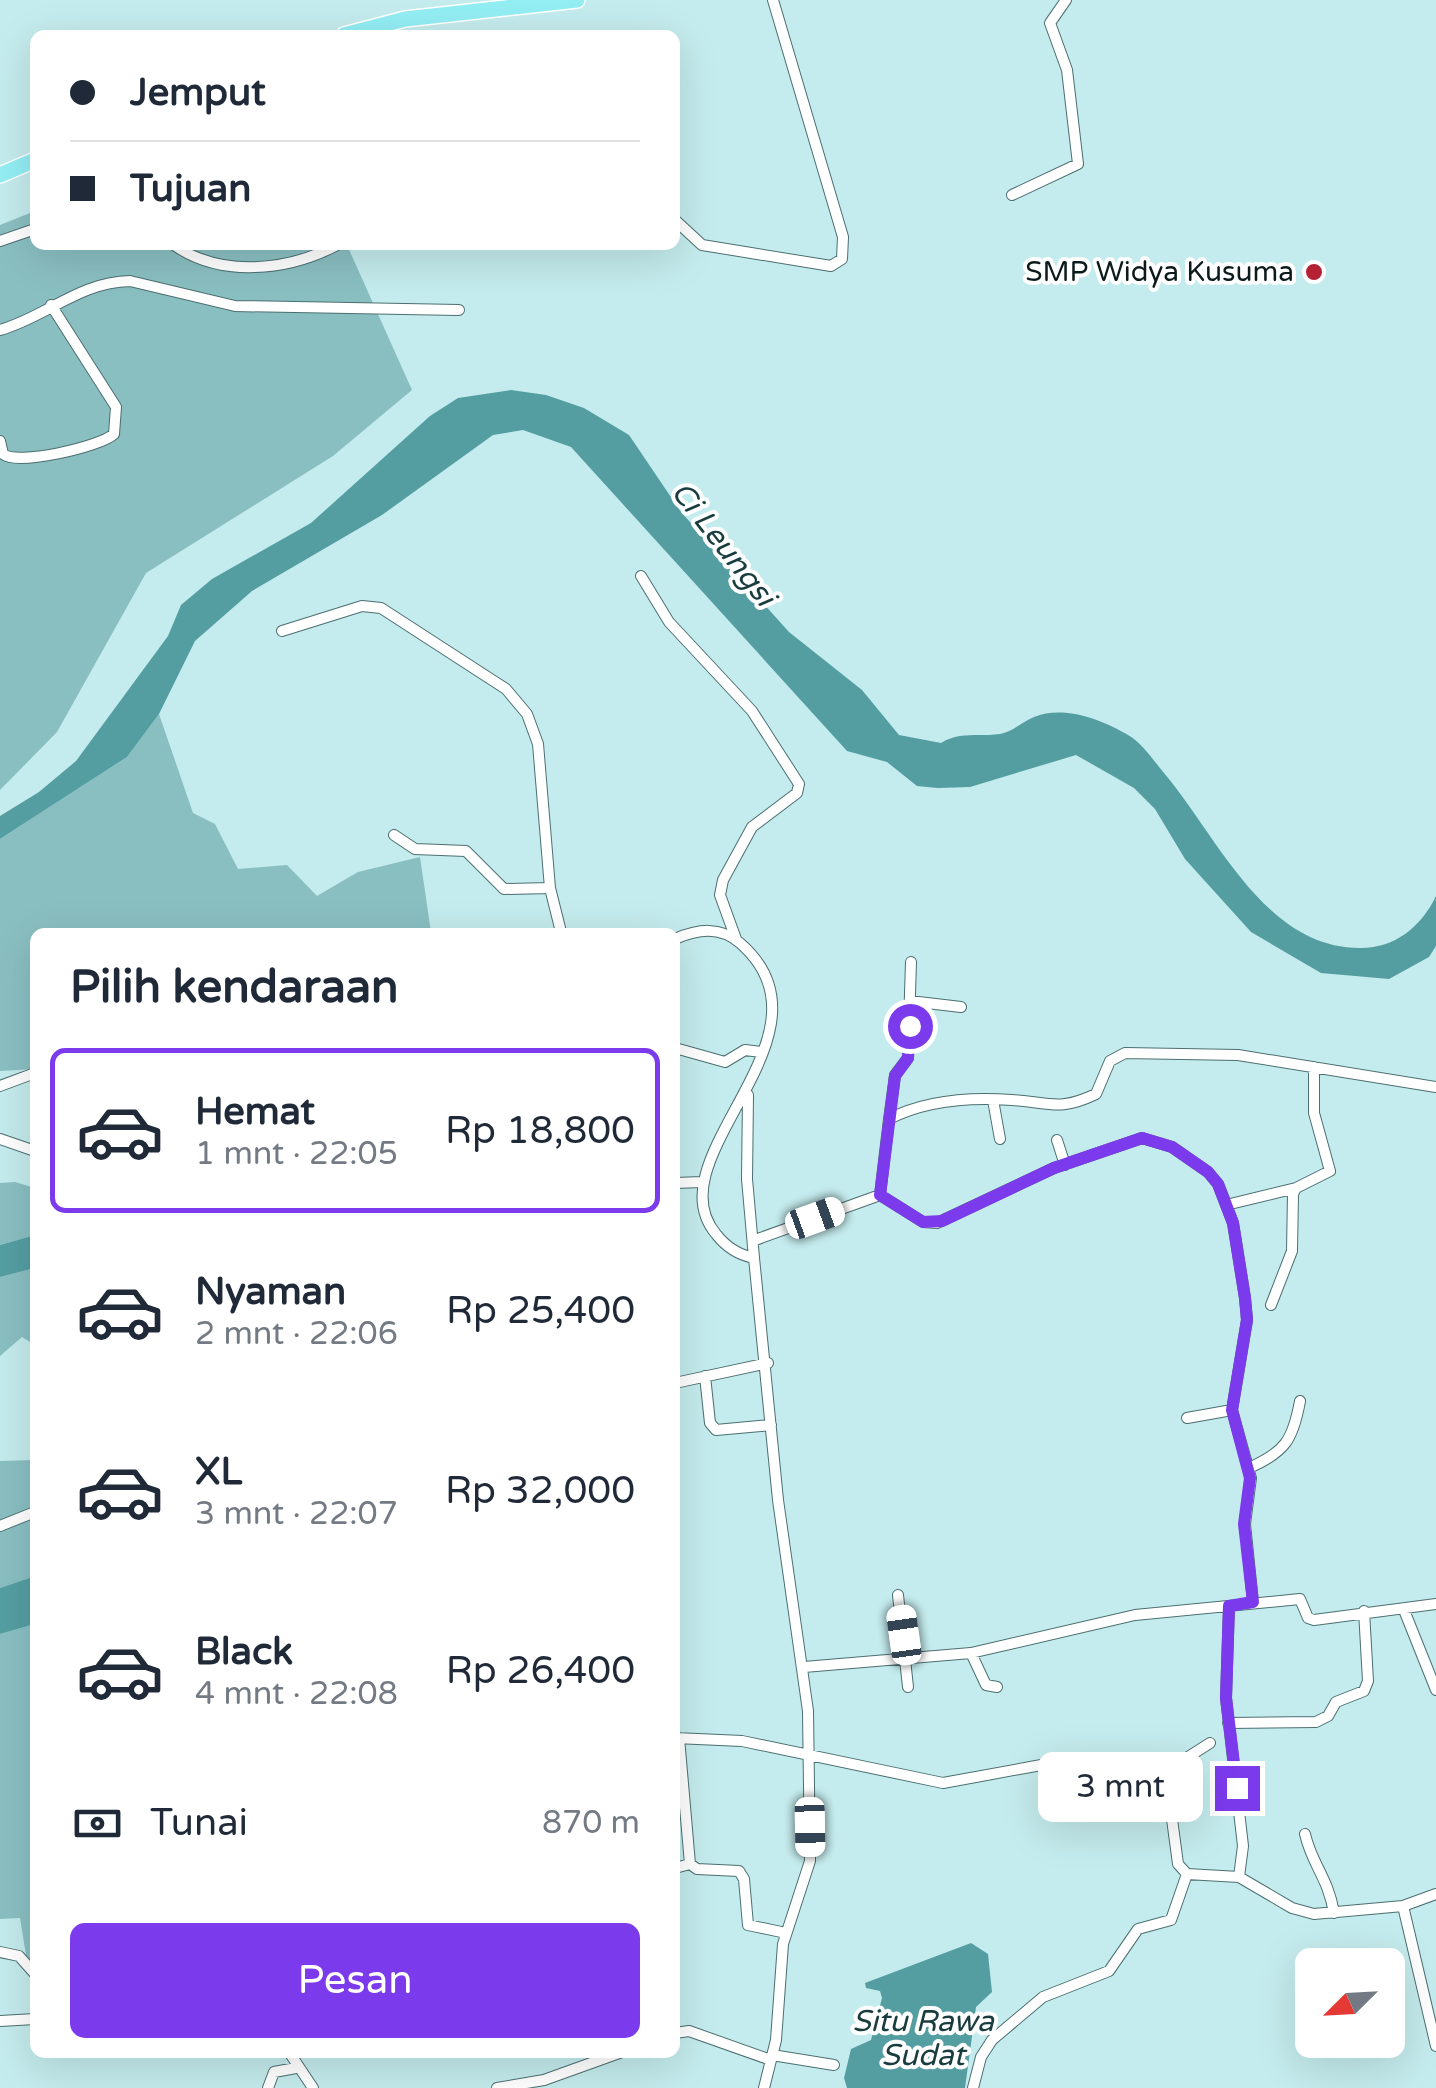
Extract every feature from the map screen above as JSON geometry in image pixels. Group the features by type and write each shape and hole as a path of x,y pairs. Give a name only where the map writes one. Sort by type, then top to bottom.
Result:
{"main road":[{"path":"363,30 404,19 577,0"},
{"path":"0,175 30,162"}],"street":[{"path":"680,225 702,245 831,266 842,258 843,237 773,0"},
{"path":"1012,195 1078,164 1066,70 1050,24 1066,0"},
{"path":"0,241 30,231"},
{"path":"183,250 205,263 234,265 300,264 327,250"},
{"path":"0,330 94,285 130,281 236,306 460,310"},
{"path":"0,441 3,454 15,460 88,447 114,434 116,407 51,306"},
{"path":"641,576 664,616 752,711 798,784 797,793 752,827 723,880 720,896 736,939 755,959 769,989 772,1019 749,1090 702,1182 710,1227 738,1254 754,1258"},
{"path":"282,631 362,606 381,608 506,689 535,732 550,888 560,928"},
{"path":"394,835 415,849 466,851 504,890 550,888"},
{"path":"680,938 706,930 736,939"},
{"path":"880,1195 895,1076 908,1058 912,962"},
{"path":"910,1001 960,1007"},
{"path":"680,1050 720,1062 745,1050 762,1052"},
{"path":"889,1119 952,1100 993,1100 1057,1108 1100,1090 1114,1058 1138,1050 1238,1055 1436,1086"},
{"path":"1226,1205 1296,1188 1330,1171 1315,1120 1314,1067"},
{"path":"0,1086 30,1075"},
{"path":"749,1090 746,1168 754,1258 768,1362 771,1425 804,1667 810,1861 786,1932 764,2088"},
{"path":"993,1100 1000,1139"},
{"path":"0,1138 30,1149"},
{"path":"755,1240 880,1195 932,1224 1065,1165 1133,1140 1150,1138 1198,1162 1218,1184 1238,1243 1247,1320 1232,1410 1248,1468 1244,1524 1253,1602"},
{"path":"1057,1140 1065,1165"},
{"path":"680,1183 702,1182"},
{"path":"1271,1305 1292,1252 1290,1204 1296,1188"},
{"path":"680,1381 768,1362"},
{"path":"705,1376 710,1424 716,1430 771,1425"},
{"path":"1248,1468 1276,1456 1289,1444 1300,1401"},
{"path":"1187,1418 1232,1410"},
{"path":"2,1523 30,1514"},
{"path":"898,1595 908,1687"},
{"path":"804,1667 971,1653 1120,1618 1253,1602 1300,1598 1308,1618 1314,1620 1436,1604"},
{"path":"1229,1606 1228,1724 1243,1846 1239,1877"},
{"path":"1404,1610 1436,1690"},
{"path":"1228,1724 1316,1722 1328,1716 1336,1702 1364,1691 1368,1681 1364,1611"},
{"path":"971,1653 983,1682 997,1687"},
{"path":"680,1738 726,1738 944,1783 1070,1761 1151,1796 1172,1819 1178,1864 1187,1874 1239,1877 1292,1908 1334,1913 1403,1906 1436,1894"},
{"path":"1151,1796 1171,1783 1178,1764 1210,1743"},
{"path":"680,1767 690,1864"},
{"path":"1304,1834 1310,1855 1326,1875 1334,1913"},
{"path":"680,1867 690,1864 698,1869 739,1870 744,1879 748,1924 786,1932"},
{"path":"973,2088 980,2057 992,2040 1043,1997 1109,1971 1138,1929 1169,1922 1187,1874"},
{"path":"1403,1906 1436,2046"},
{"path":"0,1952 19,1956 30,1968"},
{"path":"0,2021 30,2019"},
{"path":"680,2032 689,2031 771,2058 834,2065"},
{"path":"291,2058 313,2088"},
{"path":"497,2088 544,2080 605,2058"},
{"path":"268,2088 274,2072 296,2068"}],"shaded area":[{"path":"30,213 30,250 349,250 412,390 333,456 146,573 57,732 0,790 0,225"},
{"path":"159,714 193,813 215,824 238,869 287,865 317,896 358,872 420,857 430,928 30,928 30,1069 0,1071 0,839 127,757"},
{"path":"0,1183 30,1186 30,1236 0,1245"},
{"path":"30,1269 30,1342 22,1337 0,1356 0,1277"},
{"path":"30,1460 30,1578 0,1588 0,1461"},
{"path":"30,1625 30,1961 20,1918 0,1919 0,1634"}],"water":[{"path":"511,390 546,395 584,408 629,435 681,512 789,632 862,690 899,735 941,743 962,736 1004,733 1034,717 1057,712 1106,724 1143,747 1247,885 1297,930 1327,943 1373,947 1406,934 1436,896 1436,946 1429,957 1389,979 1321,973 1251,932 1185,859 1155,809 1134,788 1076,755 970,787 938,788 917,786 887,762 847,751 571,447 523,430 493,435 382,515 252,591 195,641 159,714 127,757 0,839 0,816 39,792 76,761 168,636 181,605 212,579 311,523 430,416 458,398"},
{"path":"30,1236 30,1269 0,1277 0,1245"},
{"path":"30,1578 30,1625 0,1634 0,1588"},
{"name":"Situ Rawa Sudat","path":"971,1943 988,1954 992,1992 976,2007 965,2088 847,2088 844,2078 851,2049 871,2040 882,1998 880,1991 866,1988 865,1983"}],"place":[{"name":"SMP Widya Kusuma","path":"1314,272"}],"route":[{"path":"910,1026 907,1063 895,1076 880,1195 923,1222 942,1221 1054,1168 1142,1138 1162,1142 1198,1162 1218,1184 1238,1243 1247,1320 1232,1410 1250,1478 1244,1524 1253,1602 1229,1606 1226,1676 1237,1788"}],"water label":[{"name":"Ci Leungsi","path":"723,544"}]}
